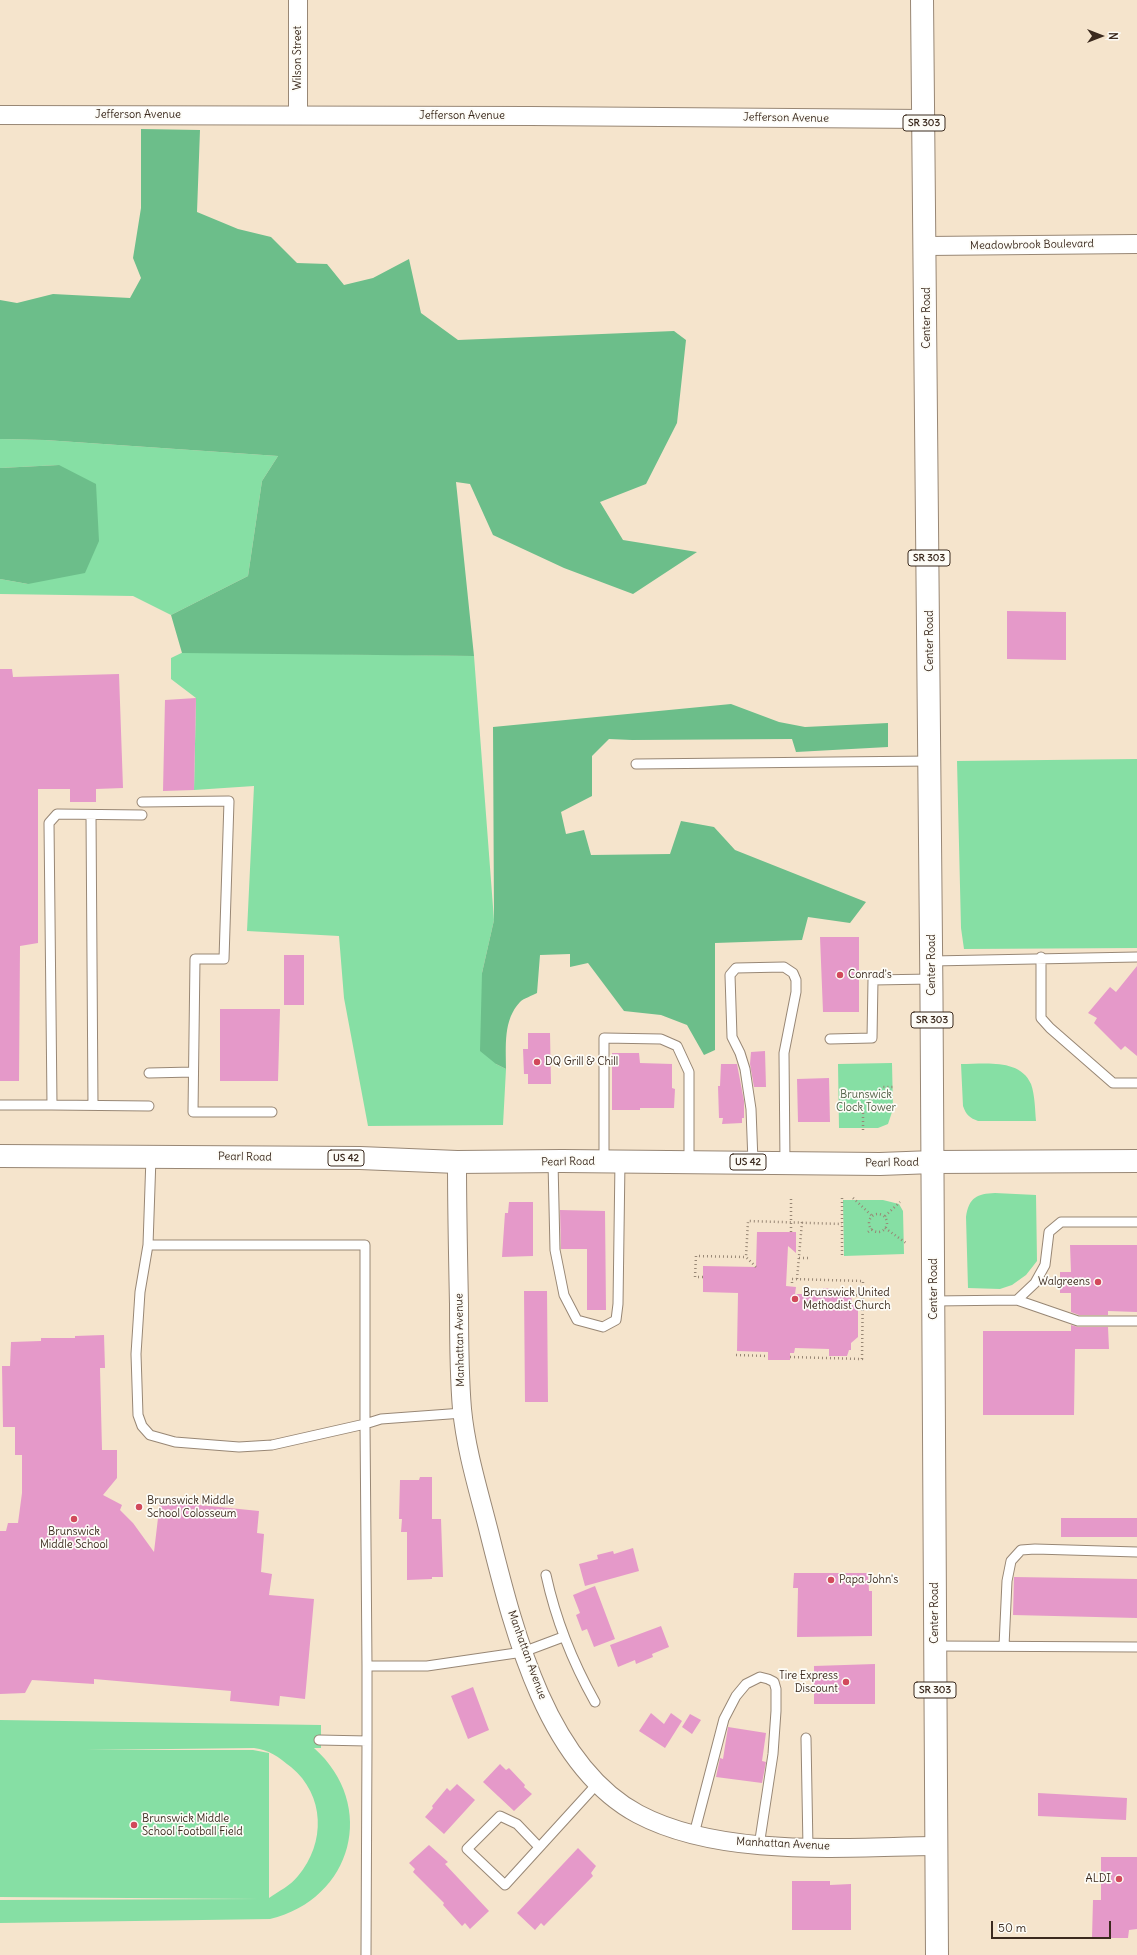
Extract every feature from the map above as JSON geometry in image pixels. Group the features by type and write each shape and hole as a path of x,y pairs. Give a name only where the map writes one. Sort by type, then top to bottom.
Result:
{"main road":[{"name":"Center Road","path":"922,0 927,246 931,761 937,1955"},
{"name":"Pearl Road","path":"0,1156 360,1158 457,1162 689,1161 880,1164 933,1162 1137,1161"}],"street":[{"name":"Wilson Street","path":"298,0 298,115"},
{"name":"Jefferson Avenue","path":"0,115 298,115 924,119"},
{"name":"Meadowbrook Boulevard","path":"927,246 1137,244"},
{"name":"Manhattan Avenue","path":"457,1162 460,1379 462,1413 468,1446 502,1583 523,1652 546,1707 577,1759 596,1784 639,1815 668,1827 694,1834 720,1840 760,1846 808,1848 936,1846"}],"lane":[{"path":"636,764 931,761"},
{"path":"142,802 229,801 224,959 195,959 193,1112 272,1112"},
{"path":"52,1105 50,823 57,814 142,815"},
{"path":"91,815 93,1106"},
{"path":"830,1039 872,1038 873,980 932,970 1041,958 1137,957"},
{"path":"1041,958 1041,1018 1050,1028 1113,1084 1137,1083"},
{"path":"753,1162 751,1116 745,1069 740,1053 732,1037 730,975 736,968 784,967 793,973 796,980 796,992 784,1053 785,1163"},
{"path":"553,1162 555,1250 564,1295 577,1320 603,1327 616,1320 618,1304 612,1161 604,1038 661,1039 677,1046 689,1072 689,1161"},
{"path":"149,1073 193,1072"},
{"path":"0,1105 149,1106"},
{"path":"151,1156 148,1245 140,1292 136,1369 138,1415 142,1426 150,1435 175,1442 194,1444 239,1447 272,1445 381,1420 462,1413"},
{"path":"1017,1300 1035,1283 1045,1265 1049,1232 1061,1222 1137,1222"},
{"path":"148,1245 365,1245 367,1666 366,1955"},
{"path":"934,1301 1017,1300 1078,1321 1137,1321"},
{"path":"1004,1646 1007,1581 1012,1561 1021,1550 1035,1549 1137,1552"},
{"path":"546,1575 553,1606 563,1637 577,1670 595,1702"},
{"path":"367,1666 427,1666 523,1652 563,1637"},
{"path":"935,1646 1137,1647"},
{"path":"694,1834 724,1719 736,1696 746,1684 760,1677 768,1678 774,1682 776,1689 776,1711 773,1754 760,1846"},
{"path":"806,1738 808,1848"},
{"path":"319,1740 367,1741"},
{"path":"539,1847 517,1824 500,1816 467,1849 505,1885 596,1784"}],"path":[{"path":"863,1130 863,1106 870,1094 874,1094 882,1087 894,1087"},
{"path":"791,1198 791,1232"},
{"path":"842,1198 842,1256"},
{"path":"853,1198 872,1216"},
{"path":"885,1216 900,1202"},
{"path":"872,1216 879,1214 885,1216"},
{"path":"872,1216 869,1223 872,1229 880,1232 886,1228 887,1221 885,1216"},
{"path":"756,1267 746,1256 748,1221 842,1224"},
{"path":"797,1279 802,1222"},
{"path":"886,1228 906,1243"},
{"path":"868,1232 872,1229"},
{"path":"703,1277 695,1276 696,1256 746,1256"},
{"path":"799,1258 811,1258"},
{"path":"790,1357 862,1359 864,1296 863,1281 792,1279 792,1285"},
{"path":"852,1296 864,1296"},
{"path":"736,1355 768,1356"}],"green space":[{"path":"141,129 200,130 197,212 238,229 271,237 297,263 327,264 344,285 373,278 409,259 421,313 458,340 674,331 686,340 677,423 646,484 600,502 623,540 697,552 633,594 564,568 493,535 470,484 456,482 474,656 182,653 171,615 248,576 262,481 278,456 45,440 0,439 0,300 17,303 53,294 130,298 141,278 133,258 141,208"},
{"path":"0,439 45,440 278,456 262,481 248,576 171,615 133,596 0,594 0,579 28,584 59,465 0,468"},
{"path":"59,465 96,484 99,541 85,573 28,584 0,579 0,468"},
{"path":"194,647 269,653 474,656 494,920 482,973 496,1064 506,1069 503,1125 368,1126 344,998 339,936 247,931 254,786 194,790 196,698 171,679 171,658"},
{"path":"731,704 779,722 805,727 888,723 888,747 796,752 792,739 609,739 592,756 592,796 561,812 566,834 584,830 591,855 670,854 681,821 714,827 735,850 866,902 850,923 808,917 802,940 715,943 715,1050 704,1055 687,1025 661,1015 624,1011 588,963 570,967 570,954 540,955 537,993 520,1002 511,1017 508,1025 506,1042 506,1069 496,1064 480,1051 482,973 494,920 493,727"},
{"path":"1137,759 1137,948 964,949 961,928 957,761"},
{"name":"Brunswick Clock Tower","path":"892,1063 893,1109 888,1124 878,1128 839,1128 838,1064"},
{"path":"961,1064 1000,1064 1019,1070 1026,1076 1031,1084 1036,1121 978,1121 967,1114 963,1106"},
{"path":"995,1193 1036,1195 1037,1261 1026,1275 1012,1285 1000,1289 968,1288 967,1210 975,1198 983,1194"},
{"path":"843,1200 883,1200 899,1204 903,1211 904,1254 844,1256"},
{"name":"Brunswick Middle School Football Field","path":"0,1720 321,1725 321,1748 314,1748 334,1771 346,1796 350,1822 347,1847 337,1871 321,1892 298,1908 270,1919 0,1923 0,1900 259,1899 0,1897","holes":["260,1749 269,1752 278,1757 302,1778 316,1805 318,1820 314,1849 307,1863 292,1883 269,1898 269,1753 253,1750 86,1750"]}],"building":[{"path":"1007,611 1066,612 1066,660 1007,659"},
{"path":"0,669 12,669 13,677 119,674 123,788 96,789 96,802 70,802 70,789 38,789 38,943 20,946 19,1081 0,1081"},
{"path":"196,698 194,790 163,791 165,700"},
{"name":"Conrad's","path":"820,937 859,937 859,1012 823,1012"},
{"path":"284,955 304,955 304,1005 284,1005"},
{"path":"1137,966 1137,1056 1125,1046 1121,1050 1094,1023 1097,1018 1088,1013 1110,987 1116,992"},
{"path":"220,1009 280,1009 278,1081 220,1081"},
{"name":"DQ Grill & Chill","path":"528,1033 550,1033 551,1084 528,1084 528,1074 524,1074 523,1049 528,1049"},
{"path":"765,1051 766,1087 754,1087 750,1064 751,1052"},
{"path":"612,1053 639,1053 640,1063 672,1064 672,1088 675,1089 674,1108 612,1110"},
{"path":"721,1064 737,1064 744,1101 744,1118 742,1118 742,1123 722,1124 723,1118 719,1118 718,1086 720,1086"},
{"path":"829,1078 830,1122 798,1122 797,1079"},
{"path":"509,1202 533,1202 533,1256 502,1257 505,1213 508,1213"},
{"path":"560,1210 605,1211 606,1310 587,1310 587,1249 561,1249"},
{"name":"Brunswick United Methodist Church","path":"757,1232 796,1232 796,1253 788,1246 786,1286 796,1287 795,1294 823,1294 823,1288 850,1291 852,1302 858,1309 858,1337 851,1343 851,1350 849,1350 847,1356 829,1356 829,1349 795,1348 794,1353 790,1353 790,1360 768,1360 768,1352 737,1351 738,1293 703,1292 703,1266 756,1267"},
{"name":"Walgreens","path":"1070,1245 1137,1245 1137,1312 1108,1311 1108,1315 1079,1315 1071,1312 1071,1293 1060,1293 1060,1272 1071,1272"},
{"path":"524,1291 547,1291 548,1402 525,1402"},
{"path":"1071,1325 1078,1327 1108,1327 1109,1349 1075,1349 1074,1415 983,1415 983,1331 1071,1331"},
{"name":"Brunswick Middle School","path":"104,1335 105,1368 100,1368 102,1450 117,1450 117,1478 103,1495 122,1505 120,1510 133,1523 154,1552 160,1501 259,1511 257,1533 264,1534 261,1572 272,1574 269,1595 314,1599 305,1699 280,1696 279,1706 230,1701 231,1691 94,1679 94,1684 32,1680 25,1693 0,1694 0,1531 6,1531 8,1523 18,1523 22,1493 22,1455 15,1455 15,1427 3,1427 2,1366 10,1366 11,1342 41,1341 41,1338 75,1338 75,1336"},
{"path":"420,1477 432,1477 432,1519 441,1519 443,1577 407,1580 407,1532 401,1532 402,1519 399,1519 400,1480 419,1480"},
{"path":"1061,1518 1137,1518 1137,1537 1061,1537"},
{"path":"633,1548 639,1571 585,1586 579,1564 598,1559 597,1555 613,1551 614,1554"},
{"path":"794,1573 868,1573 869,1591 872,1591 872,1636 797,1637 798,1588 793,1588"},
{"path":"1014,1577 1137,1579 1137,1618 1013,1615"},
{"path":"595,1586 615,1639 594,1647 587,1629 582,1631 576,1615 580,1613 573,1595"},
{"path":"661,1626 669,1647 652,1654 653,1657 636,1664 635,1660 618,1667 610,1645"},
{"path":"875,1664 875,1704 814,1704 814,1666"},
{"path":"473,1687 489,1730 468,1739 451,1696"},
{"path":"651,1713 664,1724 671,1713 682,1721 665,1748 639,1731"},
{"path":"690,1714 701,1720 692,1734 682,1727"},
{"path":"728,1727 766,1733 762,1761 766,1762 762,1783 716,1777 720,1758 723,1759"},
{"path":"500,1764 506,1770 509,1768 525,1785 524,1787 532,1794 514,1811 483,1782"},
{"path":"457,1784 475,1800 444,1834 425,1817 447,1788 450,1791"},
{"path":"1038,1793 1127,1798 1126,1820 1038,1816"},
{"path":"429,1845 448,1862 445,1864 489,1911 470,1929 465,1923 462,1926 443,1905 444,1903 413,1872 415,1869 409,1863"},
{"path":"578,1848 596,1866 591,1873 593,1876 544,1926 541,1923 535,1930 517,1913"},
{"name":"ALDI","path":"1101,1857 1137,1857 1137,1929 1129,1930 1128,1938 1092,1938 1093,1900 1101,1900"},
{"path":"792,1881 830,1881 830,1885 851,1884 851,1930 792,1930"}],"place":[{"name":"Conrad's","path":"840,975"},
{"name":"DQ Grill & Chill","path":"537,1062"},
{"name":"Walgreens","path":"1098,1282"},
{"name":"Brunswick United Methodist Church","path":"795,1299"},
{"name":"Brunswick Middle School Colosseum","path":"139,1507"},
{"name":"Brunswick Middle School","path":"74,1519"},
{"name":"Papa John's","path":"831,1580"},
{"name":"Tire Express Discount","path":"846,1682"},
{"name":"Brunswick Middle School Football Field","path":"134,1825"},
{"name":"ALDI","path":"1119,1879"}]}
